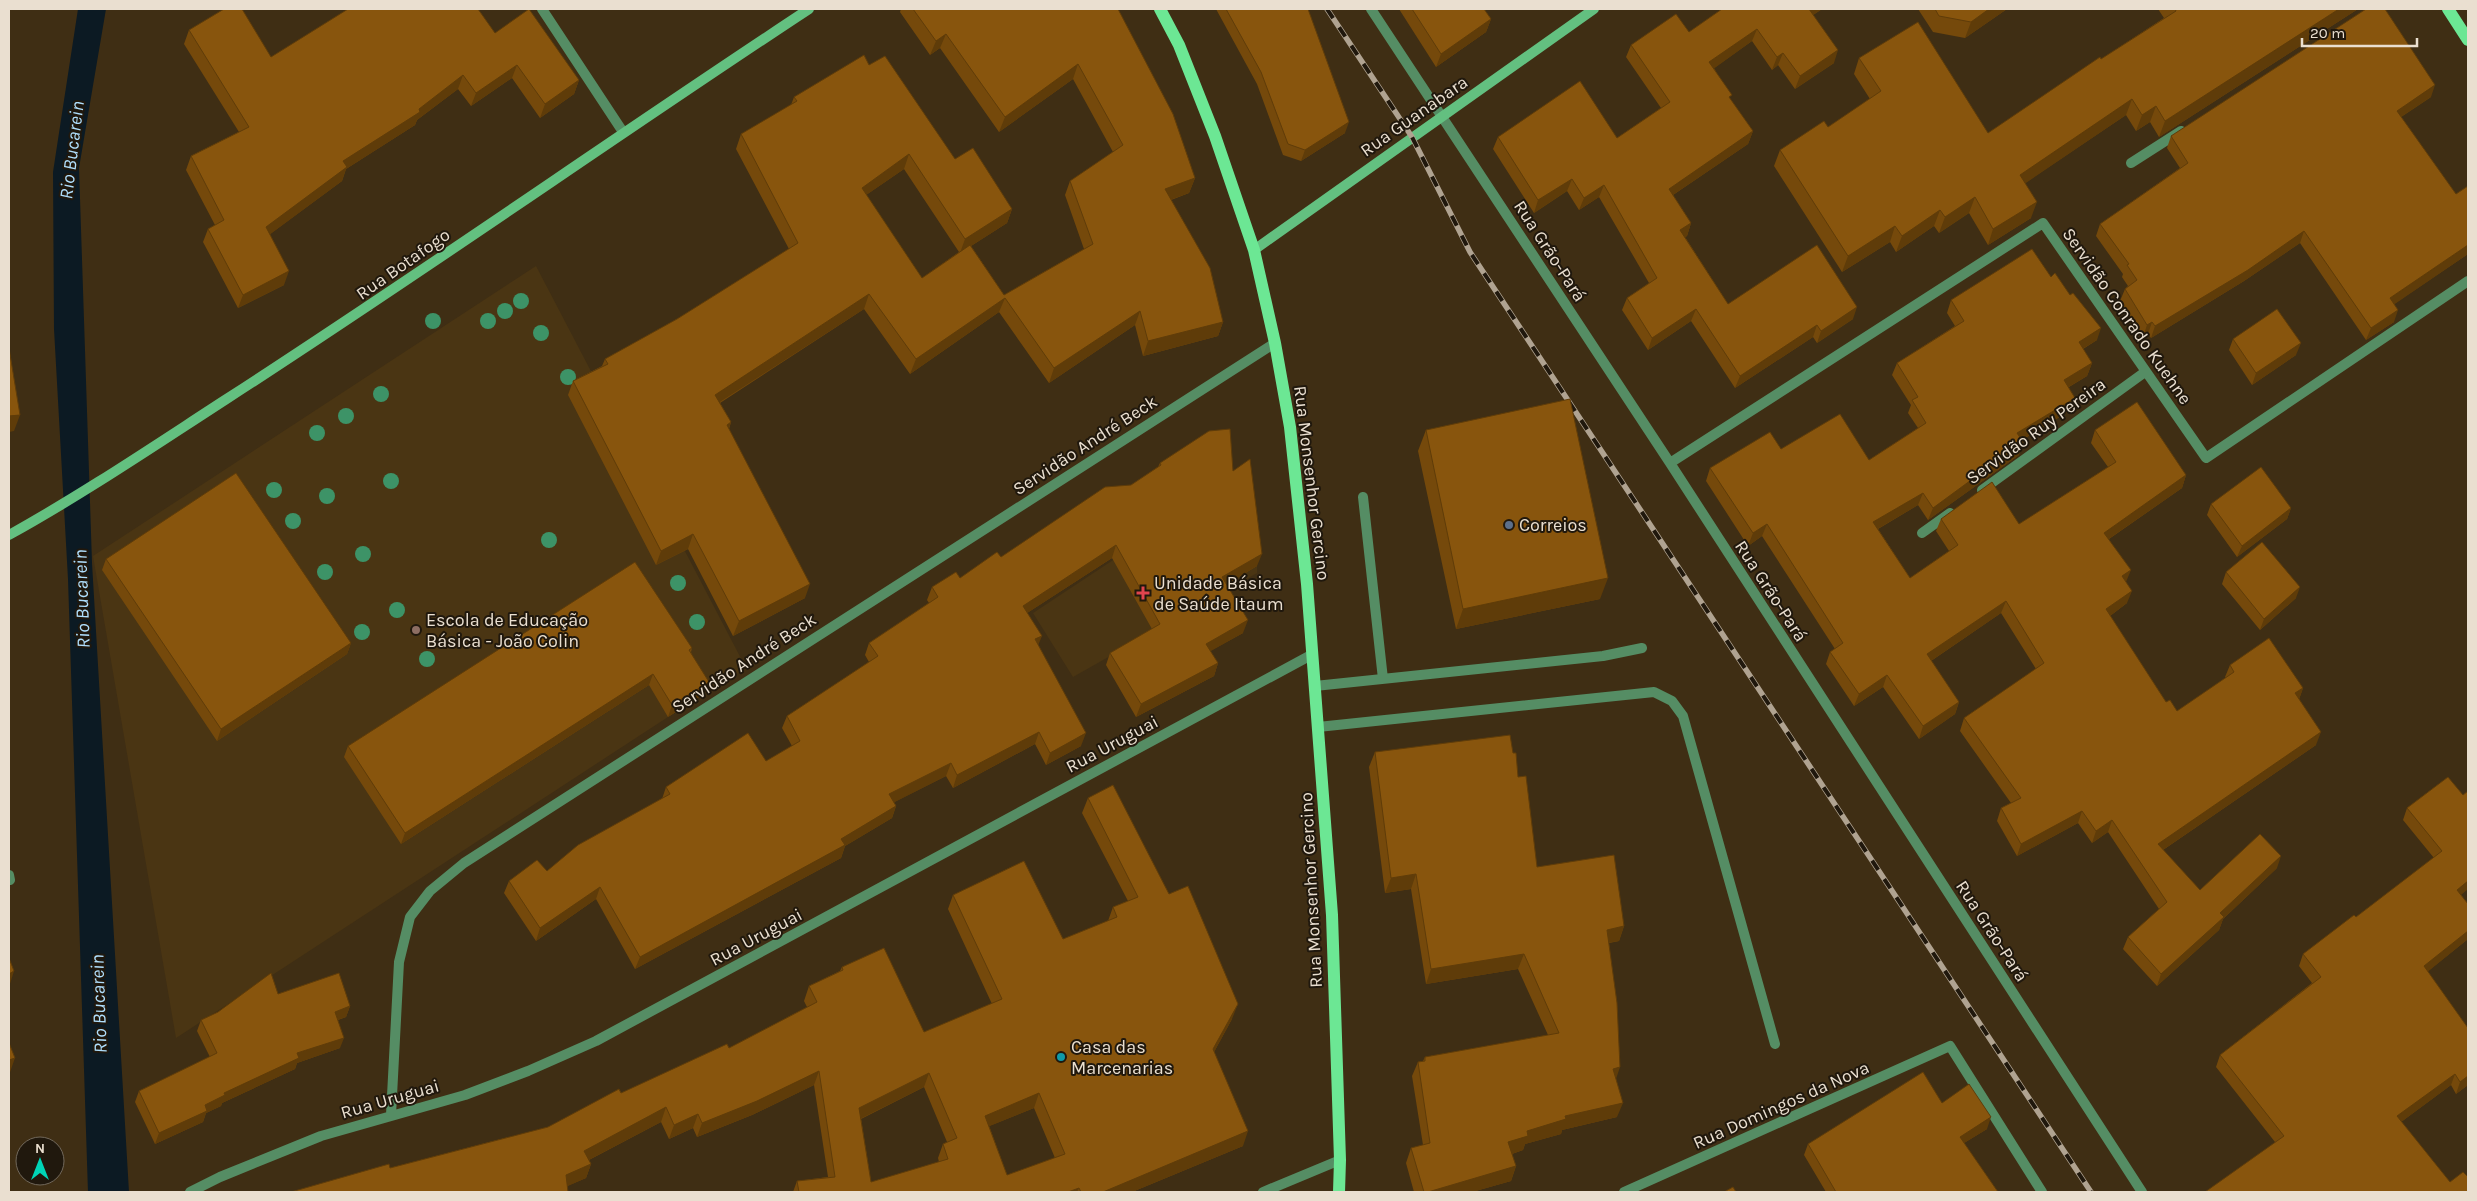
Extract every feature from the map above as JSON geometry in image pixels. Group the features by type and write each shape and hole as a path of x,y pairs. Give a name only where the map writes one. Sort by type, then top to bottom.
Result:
{"main road":[{"name":"Rua Monsenhor Gercino","path":"1160,9 1179,45 1215,136 1254,250 1275,343 1290,427 1308,584 1332,915 1340,1160 1339,1192"},
{"path":"2448,9 2468,40"}],"street":[{"path":"542,9 623,132"},
{"name":"Rua Botafogo","path":"9,535 108,476 366,310 623,132 809,9"},
{"name":"Rua Grão-Pará","path":"1371,9 1670,464 2142,1192"},
{"name":"Rua Guanabara","path":"1254,250 1594,9"},
{"path":"2131,163 2188,126"},
{"name":"Servidão Conrado Kuehne","path":"1670,464 2043,223 2206,458 2468,281"},
{"name":"Servidão André Beck","path":"391,1114 399,962 410,917 430,891 464,863 1275,343"},
{"name":"Servidão Ruy Pereira","path":"1922,533 2145,372"},
{"path":"1363,496 1382,679"},
{"path":"1315,686 1603,656 1642,648"},
{"name":"Rua Uruguai","path":"190,1192 220,1177 321,1136 391,1114 465,1095 596,1042 1313,654"},
{"path":"1318,727 1654,692 1672,701 1683,716 1775,1044"},
{"name":"Rua Domingos da Nova","path":"1624,1192 1950,1046 2042,1192"},
{"path":"1263,1192 1340,1160"}],"shaded area":[{"name":"Escola de Educação Básica - João Colin","path":"536,266 746,668 176,1038 93,556"},
{"name":"Unidade Básica de Saúde Itaum","path":"1219,490 1257,566 1257,573 1073,677 1033,613"}],"water":[{"name":"Rio Bucarein","path":"78,9 106,9 79,168 92,563 129,1192 88,1192 68,579 54,329 53,172"}],"building":[{"path":"224,9 242,9 271,57 348,9 478,9 495,33 529,9 579,80 545,104 517,65 476,93 463,75 419,109 420,112 343,161 347,167 266,227 289,271 243,295 208,229 224,220 191,156 249,127 189,30"},
{"path":"913,9 1118,9 1173,114 1195,178 1165,189 1210,268 1223,322 1148,341 1140,311 1054,368 1005,298 916,359 869,294 715,395 731,422 727,425 810,584 739,621 693,534 661,551 573,381 608,364 605,359 677,319 798,243 741,134 797,101 794,97 864,55 869,65 885,56 955,159 973,148 1012,209 965,239 909,154 862,188 922,278 970,245 1004,295 1093,244 1070,181 1123,145 1078,64 1005,117 946,34 936,41"},
{"path":"1226,9 1308,9 1349,122 1305,150 1288,144 1261,72"},
{"path":"1412,9 1484,9 1491,19 1441,54"},
{"path":"1722,9 1809,9 1838,50 1800,76 1783,53 1777,57 1757,29 1709,62 1732,95 1729,97 1753,131 1669,189 1691,223 1680,230 1728,304 1817,245 1857,307 1821,331 1817,325 1740,376 1696,309 1652,338 1627,298 1657,278 1604,185 1584,198 1572,179 1538,200 1498,137 1580,81 1617,138 1670,102 1631,45 1676,14 1689,32"},
{"path":"1935,9 1989,9 1971,22 1939,16"},
{"path":"2175,9 2339,9 2165,121 2156,106 2142,115 2132,99 2020,175 2037,202 1993,229 1975,197 1945,217 1940,210 1902,236 1895,226 1848,256 1780,150 1824,121 1828,127 1881,91 1859,58 1918,22 1988,133 2100,57 2101,59 2176,11"},
{"path":"2366,9 2385,9 2435,85 2397,111 2456,194 2468,186 2468,245 2390,298 2398,310 2371,328 2304,231 2248,270 2155,326 2152,322 2147,325 2125,289 2137,280 2127,265 2129,264 2100,224 2188,163 2171,136"},
{"path":"2032,249 2051,277 2055,273 2070,295 2073,293 2101,328 2079,342 2092,363 2064,380 2075,398 2017,433 2023,442 1933,508 1923,493 1873,522 1910,578 1958,545 1941,519 1992,482 2019,524 2116,462 2095,430 2137,402 2186,475 2104,533 2131,570 2122,576 2132,591 2106,609 2166,702 2170,700 2177,711 2234,672 2230,665 2269,638 2303,688 2295,693 2321,732 2158,844 2200,890 2260,834 2281,856 2220,913 2224,917 2161,974 2128,937 2167,902 2112,820 2096,831 2082,811 2021,844 2001,808 2021,798 1964,718 2044,663 2006,601 1927,654 1959,702 1923,726 1887,675 1859,694 1830,652 1843,643 1767,524 1753,533 1710,468 1770,432 1781,449 1840,414 1869,460 1926,423 1912,400 1918,397 1897,363 1964,321 1951,300"},
{"path":"2277,309 2301,343 2256,373 2233,339"},
{"path":"9,348 20,415 9,416"},
{"name":"Correios","path":"1570,399 1608,578 1463,609 1426,430"},
{"path":"1230,429 1233,471 1250,459 1262,554 1222,577 1248,620 1206,644 1218,663 1141,704 1110,653 1160,624 1116,545 1023,606 1042,636 1035,639 1086,733 1050,753 1039,732 957,775 951,763 889,794 896,806 841,839 845,845 640,957 600,887 540,928 509,881 537,860 547,871 578,845 670,794 666,787 748,733 766,761 800,741 787,716 878,656 869,643 938,597 932,587 956,572 960,578 997,552 1001,557 1105,487 1131,485 1161,465 1160,463 1209,431"},
{"path":"2261,467 2291,508 2242,546 2211,504"},
{"path":"236,473 351,643 221,729 106,559"},
{"path":"2262,542 2300,587 2264,619 2226,572"},
{"path":"635,562 692,648 689,650 709,682 672,705 653,674 405,833 348,746"},
{"path":"1510,735 1513,753 1516,753 1518,777 1526,776 1537,867 1614,855 1624,926 1607,930 1617,1003 1620,1067 1613,1069 1623,1103 1565,1116 1566,1119 1527,1131 1528,1136 1508,1142 1516,1166 1424,1192 1411,1148 1430,1143 1418,1062 1425,1061 1425,1057 1559,1033 1524,954 1431,969 1416,874 1391,878 1375,752"},
{"path":"2448,777 2463,795 2468,791 2468,881 2457,890 2468,904 2468,931 2424,966 2468,1028 2468,1076 2460,1082 2455,1074 2397,1116 2450,1182 2463,1172 2468,1177 2468,1192 2205,1192 2284,1136 2220,1055 2321,977 2303,954 2354,915 2356,917 2442,851 2407,808"},
{"path":"1113,785 1169,894 1188,886 1238,1004 1213,1049 1248,1131 1103,1192 1081,1192 1079,1188 1068,1192 799,1192 797,1181 835,1177 819,1071 757,1101 702,1123 698,1114 674,1125 666,1107 584,1151 591,1164 566,1175 568,1192 291,1192 389,1164 390,1168 548,1127 619,1089 621,1093 727,1044 729,1048 817,1002 809,986 843,970 842,967 884,948 924,1032 1002,999 953,895 1024,861 1063,939 1117,917 1113,907 1138,897 1088,798","holes":["929,1073 957,1138 943,1144 948,1159 871,1182 859,1108","1039,1093 1065,1154 1007,1175 985,1116"]},
{"path":"9,958 14,971 9,974"},
{"path":"271,973 278,994 339,973 350,1006 335,1012 344,1038 297,1053 299,1058 224,1093 225,1095 205,1105 207,1111 159,1133 139,1091 217,1053 201,1020 218,1012"},
{"path":"9,1043 15,1058 9,1060"},
{"path":"1923,1072 1942,1103 1969,1084 1991,1117 1960,1137 1998,1192 1836,1192 1808,1144"},
{"path":"1733,1187 1736,1192 1724,1192"}],"railway":[{"path":"1327,9 1412,137 1470,252 2091,1192"}],"place":[{"name":"Correios","path":"1509,525"},
{"name":"Unidade Básica de Saúde Itaum","path":"1143,593"},
{"name":"Escola de Educação Básica - João Colin","path":"416,630"},
{"name":"Casa das Marcenarias","path":"1061,1057"}]}
